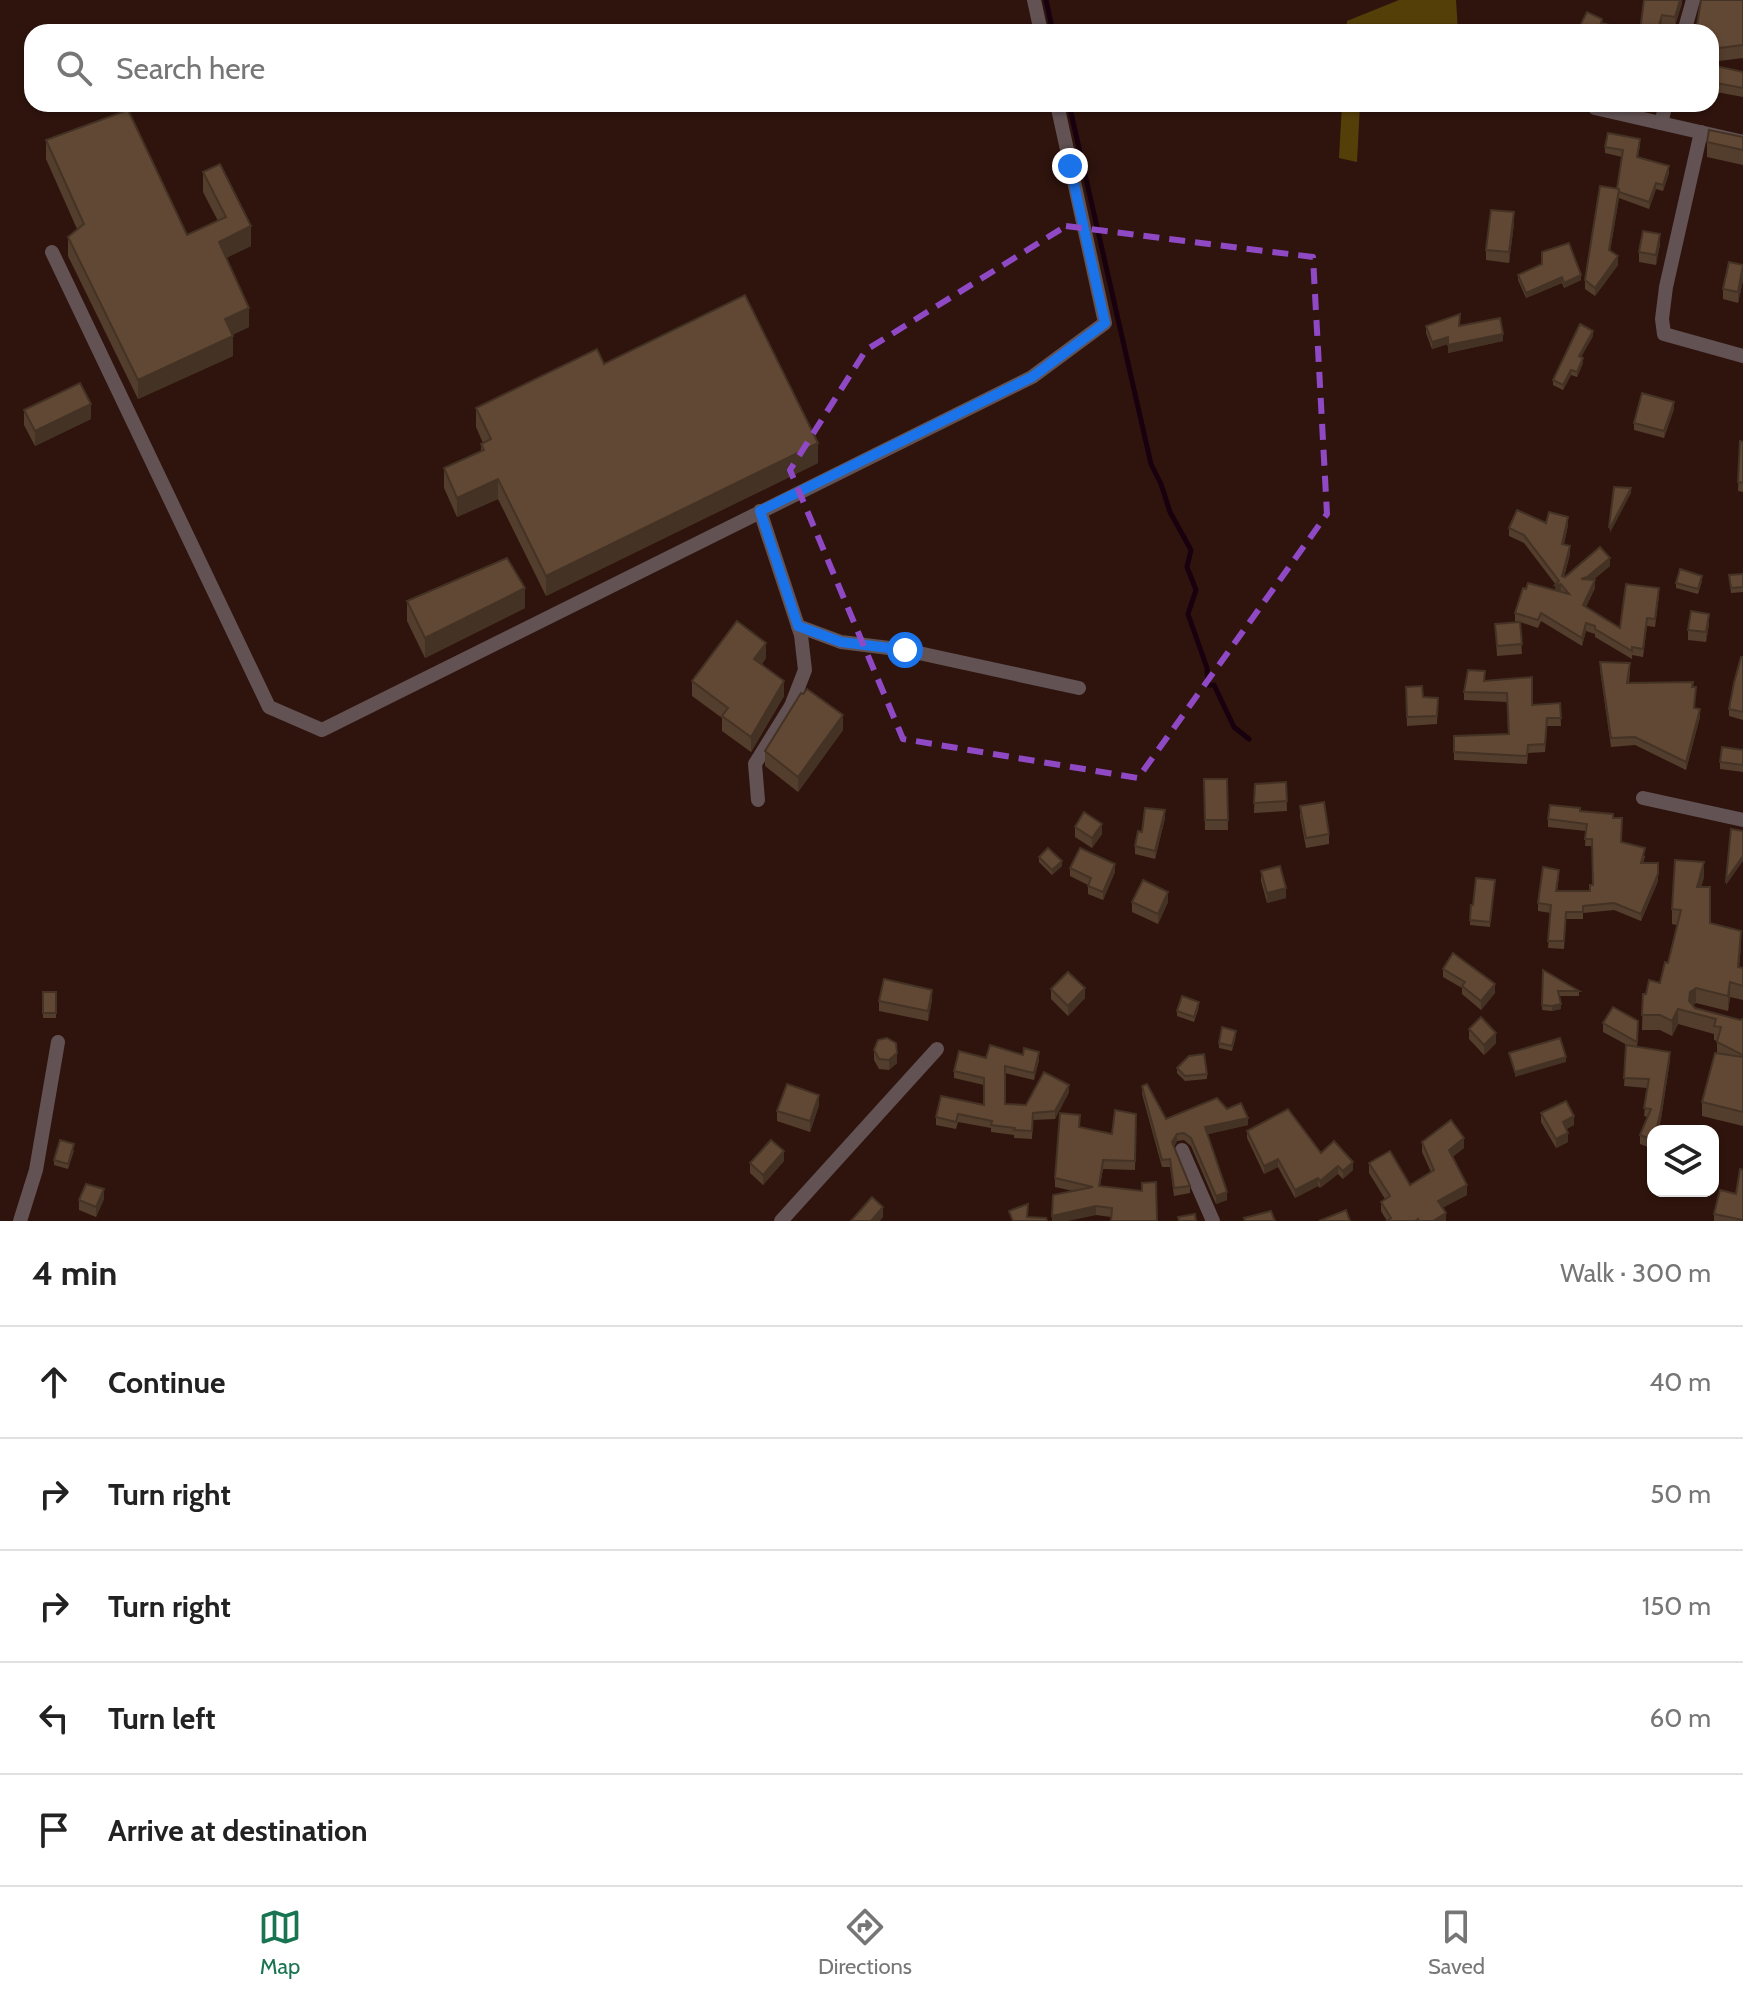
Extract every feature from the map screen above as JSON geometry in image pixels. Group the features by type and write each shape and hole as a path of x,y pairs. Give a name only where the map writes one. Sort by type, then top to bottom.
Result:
{"street":[{"path":"1034,0 1039,24"},
{"path":"1686,24 1693,0"},
{"path":"52,252 269,707 322,730 1032,377 1105,323 1059,112"},
{"path":"1613,112 1743,142"},
{"path":"1661,123 1664,112"},
{"path":"1701,132 1666,287 1662,319 1664,334 1743,356"},
{"path":"758,800 755,764 791,706 805,670 798,626 760,511"},
{"path":"798,626 841,642 905,650 1079,688"},
{"path":"1643,798 1743,820"},
{"path":"20,1221 36,1170 58,1042"},
{"path":"781,1221 937,1049"},
{"path":"1182,1150 1213,1221"}],"highlighted area":[{"path":"1066,226 1313,257 1327,514 1138,778 903,739 790,470 866,350"}],"shaded area":[{"path":"1399,0 1456,0 1458,24 1347,24 1347,21"},
{"path":"1342,112 1360,112 1357,162 1339,158"}],"building":[{"path":"1644,0 1680,0 1675,17 1662,15 1659,24 1641,24"},
{"path":"1701,0 1743,0 1743,45 1719,48 1719,24 1697,24"},
{"path":"1587,12 1602,19 1601,23 1605,24 1581,24"},
{"path":"1719,67 1743,72 1743,88 1719,84"},
{"path":"129,112 187,235 226,217 203,172 220,164 251,226 219,242 249,308 225,319 233,336 138,380 68,237 84,224 46,140"},
{"path":"1709,130 1743,137 1743,150 1707,142"},
{"path":"1608,133 1640,139 1637,157 1669,166 1663,185 1656,183 1649,202 1617,189 1623,150 1605,147"},
{"path":"1600,186 1619,189 1609,250 1618,256 1595,288 1585,280"},
{"path":"1491,210 1514,212 1509,252 1486,250"},
{"path":"1643,231 1660,234 1656,255 1639,252"},
{"path":"1569,243 1581,275 1564,283 1562,277 1526,293 1518,275 1542,264 1542,252"},
{"path":"1729,262 1743,265 1738,292 1723,289"},
{"path":"745,295 818,443 546,576 498,479 457,498 444,468 484,450 481,444 491,439 476,408 597,349 604,364"},
{"path":"1460,314 1459,326 1500,318 1503,334 1448,345 1448,337 1432,342 1426,326"},
{"path":"1580,324 1593,331 1579,356 1583,358 1577,372 1571,370 1563,385 1553,380"},
{"path":"80,383 91,404 35,431 24,410"},
{"path":"1642,393 1674,402 1664,431 1634,423"},
{"path":"1740,441 1743,442 1743,483 1738,482"},
{"path":"1614,487 1631,488 1610,528 1609,527"},
{"path":"1517,510 1546,523 1549,512 1568,517 1562,544 1570,546 1562,576 1565,577 1600,547 1610,558 1581,579 1595,580 1583,605 1620,628 1626,584 1659,588 1655,619 1647,618 1643,649 1632,647 1632,651 1586,623 1582,638 1541,613 1538,620 1515,613 1523,588 1526,589 1528,583 1569,594 1561,584 1555,585 1559,581 1524,535 1509,528"},
{"path":"507,558 525,588 425,638 407,601"},
{"path":"1680,569 1702,576 1698,589 1676,583"},
{"path":"1743,574 1743,587 1731,588 1729,575"},
{"path":"1691,611 1709,614 1706,632 1688,630"},
{"path":"737,621 766,643 754,659 784,681 751,737 722,716 728,708 692,681"},
{"path":"1520,622 1522,644 1497,646 1495,624"},
{"path":"1743,657 1743,712 1729,709"},
{"path":"1600,662 1630,663 1627,683 1693,682 1692,687 1696,687 1694,708 1700,709 1686,762 1635,737 1611,738"},
{"path":"1468,670 1485,671 1484,681 1532,677 1532,705 1560,703 1561,718 1547,718 1545,744 1528,745 1527,756 1454,752 1454,736 1509,734 1507,693 1464,692"},
{"path":"1422,686 1423,697 1438,698 1437,716 1407,717 1406,687"},
{"path":"807,689 843,715 798,777 765,751 801,693"},
{"path":"1722,747 1743,750 1743,765 1720,762"},
{"path":"1204,779 1227,779 1228,820 1205,820"},
{"path":"1286,782 1287,801 1254,803 1255,784"},
{"path":"1324,802 1329,834 1306,838 1300,806"},
{"path":"1550,805 1622,818 1621,842 1645,848 1641,863 1658,863 1658,874 1641,914 1614,903 1583,906 1583,912 1566,912 1564,941 1548,941 1551,905 1538,903 1543,867 1559,870 1556,891 1590,891 1590,885 1593,885 1592,839 1585,839 1587,824 1548,819"},
{"path":"1145,808 1165,810 1155,851 1135,846 1138,831 1142,832"},
{"path":"1084,812 1102,824 1092,838 1075,827"},
{"path":"1731,829 1743,831 1743,856 1726,880"},
{"path":"1048,848 1062,861 1052,870 1039,857"},
{"path":"1080,848 1115,864 1103,892 1088,886 1091,878 1070,868"},
{"path":"1675,860 1704,862 1697,887 1710,887 1710,923 1741,931 1738,967 1743,968 1743,986 1730,982 1728,996 1696,988 1690,992 1689,1001 1695,1008 1743,1019 1743,1055 1717,1042 1721,1027 1714,1026 1716,1019 1678,1009 1672,1021 1660,1015 1642,1015 1643,994 1646,994 1649,980 1660,983 1681,910 1672,909"},
{"path":"1280,866 1286,888 1267,893 1261,871"},
{"path":"1476,878 1495,880 1490,922 1470,920"},
{"path":"1143,880 1168,892 1158,914 1132,902"},
{"path":"1453,953 1495,984 1481,1001 1462,986 1465,982 1443,969"},
{"path":"1543,970 1579,991 1558,991 1561,1004 1542,1005"},
{"path":"1068,972 1085,988 1068,1006 1051,989"},
{"path":"884,979 932,990 928,1011 879,1001"},
{"path":"43,992 56,992 56,1013 43,1013"},
{"path":"1182,996 1199,1002 1194,1017 1177,1011"},
{"path":"1613,1007 1638,1021 1637,1042 1603,1023"},
{"path":"1481,1017 1496,1033 1484,1045 1469,1029"},
{"path":"1222,1027 1236,1031 1232,1046 1219,1043"},
{"path":"887,1038 896,1043 897,1053 889,1060 879,1059 874,1050 878,1040"},
{"path":"1560,1038 1566,1057 1515,1072 1509,1053"},
{"path":"990,1045 1023,1055 1024,1048 1039,1052 1034,1073 1005,1066 1005,1104 1026,1105 1044,1072 1069,1085 1055,1111 1033,1113 1032,1131 991,1125 992,1121 958,1114 956,1122 936,1117 941,1096 984,1105 984,1078 954,1071 959,1051 986,1058"},
{"path":"1626,1045 1670,1052 1657,1125 1647,1125 1647,1138 1640,1135 1651,1109 1644,1108 1649,1079 1624,1078"},
{"path":"1715,1053 1743,1057 1743,1112 1702,1102"},
{"path":"1204,1054 1207,1074 1185,1076 1177,1068 1189,1056"},
{"path":"787,1084 819,1095 810,1121 777,1111"},
{"path":"1147,1084 1166,1119 1217,1098 1227,1109 1241,1103 1248,1118 1205,1127 1227,1192 1216,1196 1191,1138 1184,1133 1177,1134 1172,1142 1190,1186 1174,1188 1170,1159 1162,1160 1142,1086"},
{"path":"1566,1101 1574,1116 1563,1122 1568,1133 1556,1139 1541,1113"},
{"path":"1288,1109 1321,1153 1334,1141 1353,1162 1343,1171 1338,1166 1320,1181 1318,1178 1295,1190 1278,1159 1264,1166 1247,1131"},
{"path":"1115,1110 1136,1114 1135,1161 1103,1160 1099,1186 1142,1191 1142,1183 1156,1182 1157,1221 1111,1221 1112,1208 1096,1206 1052,1216 1053,1195 1093,1187 1055,1178 1060,1113 1080,1115 1079,1127 1112,1134"},
{"path":"1451,1120 1464,1138 1449,1150 1467,1185 1438,1201 1446,1213 1433,1221 1387,1221 1391,1218 1381,1202 1390,1196 1369,1163 1390,1151 1410,1185 1434,1170 1422,1142"},
{"path":"60,1140 74,1144 68,1164 54,1160"},
{"path":"771,1140 784,1151 763,1175 750,1163"},
{"path":"1740,1169 1743,1170 1743,1220 1714,1214 1720,1190 1736,1194"},
{"path":"86,1184 104,1189 96,1207 79,1200"},
{"path":"872,1197 883,1207 871,1221 851,1221"},
{"path":"1028,1204 1027,1217 1046,1218 1047,1221 1013,1221 1009,1211"},
{"path":"1346,1210 1350,1221 1319,1221"},
{"path":"1271,1211 1275,1221 1245,1221 1244,1218"},
{"path":"1195,1214 1196,1221 1179,1221 1178,1217"}],"waterway":[{"path":"1046,0 1051,24"},
{"path":"1071,112 1151,464 1170,512 1191,550 1187,567 1196,590 1188,614 1207,668 1208,685 1214,685 1234,727 1249,739"}],"route":[{"path":"905,650 841,642 798,626 760,511 1032,377 1105,323 1070,166"}]}
